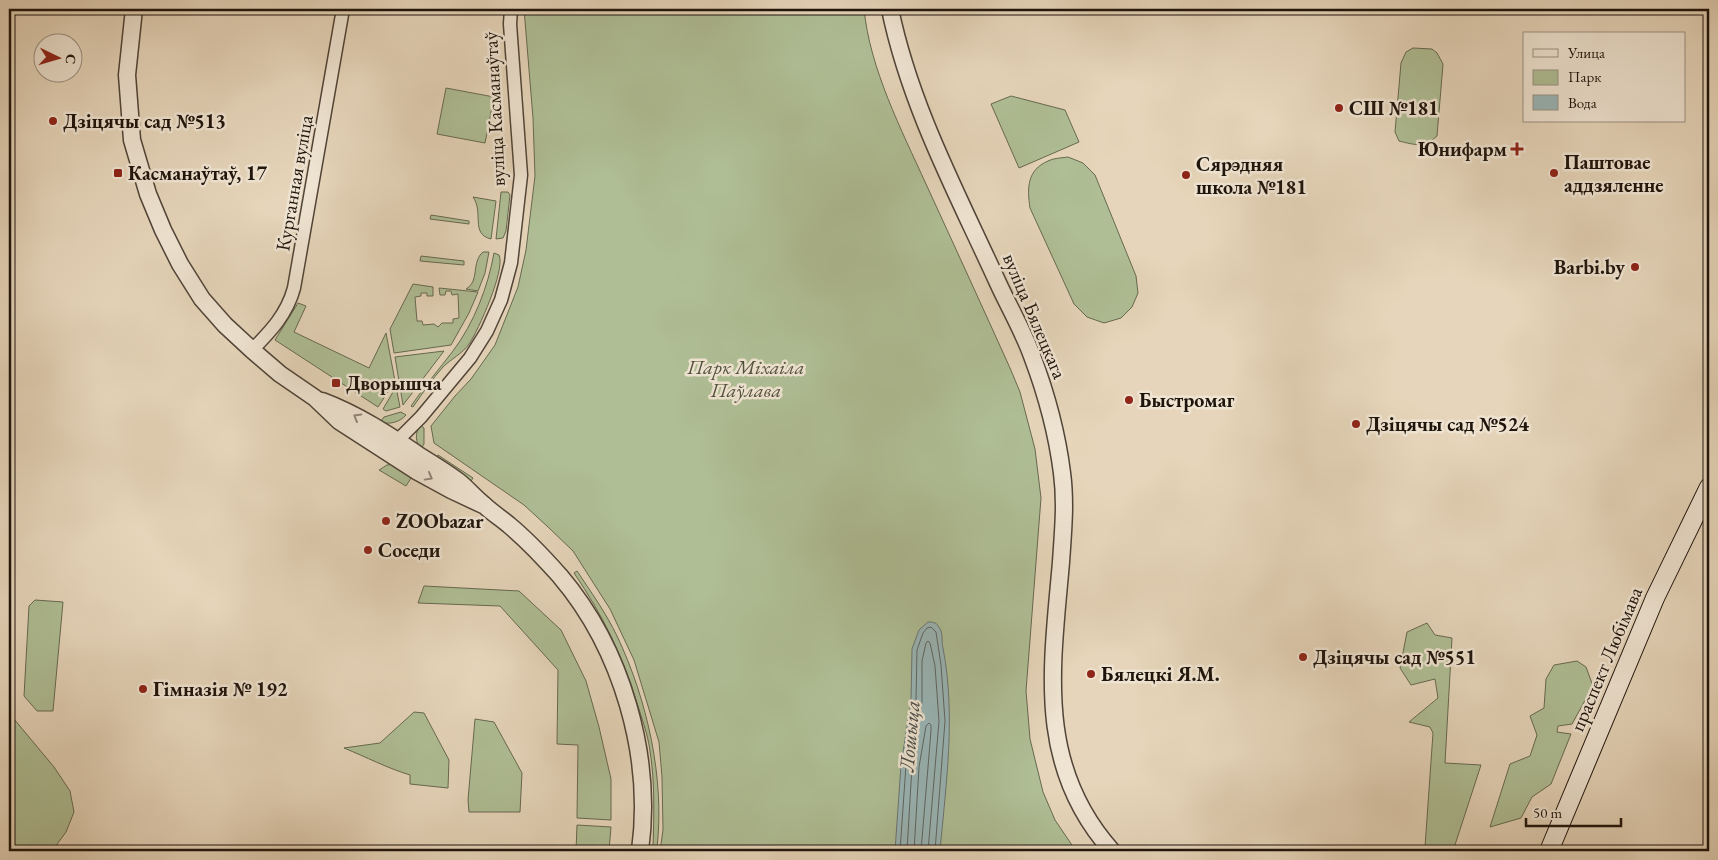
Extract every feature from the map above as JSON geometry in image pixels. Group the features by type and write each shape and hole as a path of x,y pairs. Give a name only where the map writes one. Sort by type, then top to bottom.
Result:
{"main road":[{"name":"праспект Любімава","path":"1550,851 1658,592 1709,487"}],"street":[{"path":"134,9 127,75 132,140 148,194 180,264 202,299 225,325 280,374 315,398 344,409 392,446 458,481 510,526 560,576 583,607 605,648 623,690 636,738 642,788 643,826 640,851"},
{"name":"Курганная вуліца","path":"252,350 283,316 293,294 343,9"},
{"name":"вуліца Касманаўтаў","path":"392,446 421,417 470,358 487,331 501,300 511,263 522,175 510,24 511,9"},
{"name":"вуліца Бялецкага","path":"890,9 906,72 923,121 1032,354 1051,416 1062,472 1064,505 1053,675 1054,721 1061,757 1080,809 1112,851"}],"green space":[{"name":"Парк Міхаіла Паўлава","path":"524,9 864,9 873,54 888,98 1010,368 1020,392 1035,449 1041,498 1026,691 1030,739 1043,792 1055,820 1076,851 660,851 663,830 659,742 634,660 610,609 573,551 524,505 434,443 431,426 471,379 495,345 518,287 526,250 535,176 533,118"},
{"path":"1413,48 1432,49 1437,53 1443,64 1437,136 1423,144 1410,144 1399,141 1395,132 1401,63 1406,52"},
{"path":"446,88 494,97 485,143 437,134"},
{"path":"1011,96 1065,110 1079,142 1019,168 991,104"},
{"path":"1068,157 1083,163 1095,175 1136,276 1138,293 1132,307 1121,318 1104,323 1087,317 1074,304 1030,208 1030,180 1036,169 1050,160"},
{"path":"501,192 508,192 510,195 506,231 503,238 496,239"},
{"path":"473,197 496,201 491,239 481,232 478,209"},
{"path":"431,215 469,221 469,224 430,219"},
{"path":"483,252 489,252 485,273 478,291 466,289 473,281 477,261"},
{"path":"494,253 499,255 499,273 490,300 473,337 463,351 443,367 413,407 411,406 461,340 474,317 484,292"},
{"path":"421,256 464,261 464,265 420,261"},
{"path":"413,284 433,287 433,296 421,293 421,296 415,297 417,321 422,321 423,325 434,324 438,327 442,323 453,323 453,319 459,318 458,294 452,295 451,291 446,291 445,295 440,295 439,288 478,292 469,313 451,345 394,353 390,329"},
{"path":"298,303 306,306 294,332 369,368 386,333 395,381 378,407 275,340"},
{"path":"444,351 403,405 395,357"},
{"path":"396,387 400,407 386,411 383,409"},
{"path":"401,412 406,415 398,421 391,423 380,422 384,417"},
{"path":"420,425 424,428 424,444 421,449 416,437"},
{"path":"438,455 473,478 471,481 436,459"},
{"path":"394,464 413,475 406,486 379,470 387,465"},
{"path":"577,571 617,636 628,660 645,712 656,767 659,821 657,848 653,847 653,775 645,727 618,652 603,620 574,573"},
{"path":"424,586 519,591 561,630 586,681 599,727 611,779 611,820 577,818 578,745 557,744 558,670 500,606 418,603"},
{"path":"35,600 63,602 53,711 37,711 24,696 29,606"},
{"path":"1427,623 1435,635 1452,638 1445,763 1481,765 1453,851 1421,851 1425,847 1433,733 1430,727 1409,722 1438,698 1435,679 1411,685 1400,668 1407,632"},
{"path":"1577,661 1586,667 1593,686 1572,724 1558,726 1557,732 1571,734 1551,784 1532,797 1521,818 1490,827 1510,764 1530,756 1537,735 1530,716 1544,708 1546,679 1554,665"},
{"path":"414,712 424,713 449,760 448,788 410,784 410,775 344,748 380,743"},
{"path":"9,713 54,767 70,791 74,812 66,832 52,851 9,851"},
{"path":"475,719 494,722 522,773 520,812 469,812 468,800"},
{"path":"577,825 611,827 609,851 576,851"}],"water":[{"name":"Лошыца","path":"928,622 936,624 941,631 949,699 949,750 940,851 895,851 901,765 911,701 912,649 919,630"}],"place":[{"name":"СШ №181","path":"1339,108"},
{"name":"Дзіцячы сад №513","path":"53,121"},
{"name":"Юнифарм","path":"1517,149"},
{"name":"Касманаўтаў, 17","path":"118,173"},
{"name":"Паштовае аддзяленне","path":"1554,173"},
{"name":"Сярэдняя школа №181","path":"1186,175"},
{"name":"Barbi.by","path":"1635,267"},
{"name":"Дворышча","path":"336,383"},
{"name":"Быстромаг","path":"1129,400"},
{"name":"Дзіцячы сад №524","path":"1356,424"},
{"name":"ZOObazar","path":"386,521"},
{"name":"Соседи","path":"368,550"},
{"name":"Дзіцячы сад №551","path":"1303,657"},
{"name":"Бялецкі Я.М.","path":"1091,674"},
{"name":"Гімназія № 192","path":"143,689"}]}
